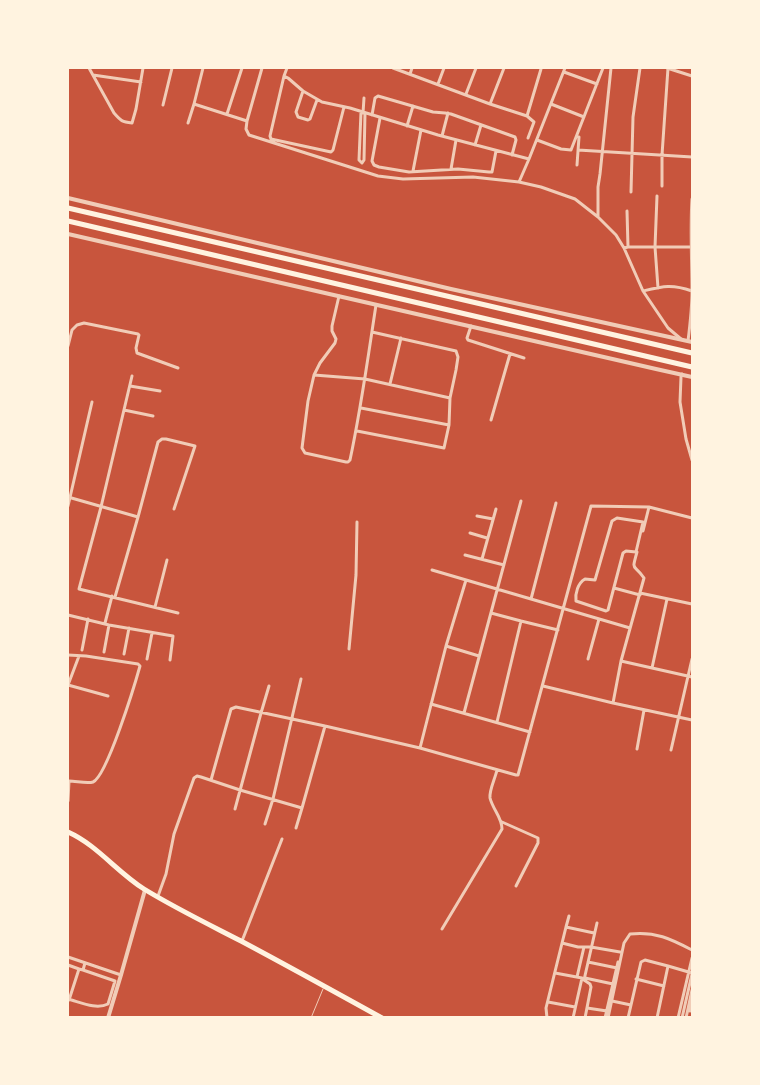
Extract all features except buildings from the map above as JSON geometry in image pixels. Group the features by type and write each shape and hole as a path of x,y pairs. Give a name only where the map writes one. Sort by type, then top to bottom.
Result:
{"main road":[{"path":"68,208 692,353"},
{"path":"68,221 692,367"},
{"path":"68,832 98,851 145,890 382,1018"}],"street":[{"path":"89,68 114,113 123,122 132,123 143,68"},
{"path":"163,105 172,68"},
{"path":"188,123 203,68"},
{"path":"227,114 242,68"},
{"path":"262,68 247,121 246,129 250,136 361,171 390,178 473,177 519,182 576,199 598,217 626,247 643,291 668,328 688,341"},
{"path":"287,68 270,136 271,139 331,152 344,107"},
{"path":"393,68 527,116 534,122 528,138"},
{"path":"410,74 412,68"},
{"path":"438,84 444,68"},
{"path":"466,94 476,68"},
{"path":"490,104 504,68"},
{"path":"537,140 562,149 571,150 602,68"},
{"path":"598,217 598,187 611,68"},
{"path":"631,192 633,117 640,68"},
{"path":"662,186 667,68 692,76"},
{"path":"527,116 541,69"},
{"path":"519,182 565,70 597,84"},
{"path":"93,75 141,82"},
{"path":"284,76 302,91 317,100 529,159"},
{"path":"302,91 296,112 298,117 310,119 317,100"},
{"path":"372,116 375,98 378,96 433,112 448,114 515,137 512,155"},
{"path":"361,171 364,160 364,98"},
{"path":"194,104 247,121"},
{"path":"551,104 584,117"},
{"path":"407,126 413,106"},
{"path":"442,136 448,114"},
{"path":"380,118 372,161 372,164 379,167 409,172 450,169 492,172 496,151"},
{"path":"476,145 481,125"},
{"path":"413,171 421,130"},
{"path":"577,165 579,137"},
{"path":"450,169 456,140"},
{"path":"578,150 692,157"},
{"path":"657,196 655,247 658,288"},
{"path":"68,198 442,287 688,341"},
{"path":"688,341 692,311 692,247 690,236 692,199"},
{"path":"626,247 628,211"},
{"path":"68,234 692,377"},
{"path":"626,247 692,247"},
{"path":"643,291 665,286 680,286 692,291"},
{"path":"339,296 332,326 336,339 335,343 314,374 308,401 302,448 304,453 348,462 350,460 361,408 376,305"},
{"path":"68,346 72,330 78,325 84,323 110,328 138,334 136,349 138,352 178,368"},
{"path":"471,326 466,338 468,340 524,358"},
{"path":"356,431 444,448 448,424 450,398 458,354 456,351 372,332"},
{"path":"390,384 401,338"},
{"path":"491,420 510,354"},
{"path":"314,374 365,379 450,398"},
{"path":"682,374 680,402 686,439 692,460"},
{"path":"132,376 101,507 79,589 178,613"},
{"path":"130,386 160,391"},
{"path":"68,506 92,402"},
{"path":"361,408 448,424"},
{"path":"124,410 153,416"},
{"path":"104,652 107,624 113,597 138,518 158,442 162,439 195,446 174,509"},
{"path":"69,498 138,518"},
{"path":"464,713 521,501"},
{"path":"531,599 556,503"},
{"path":"211,780 231,709 236,707 420,748 497,770 518,774 591,506 650,507 692,518"},
{"path":"613,703 621,662 644,578 634,565 650,507"},
{"path":"482,559 496,509"},
{"path":"477,516 493,520"},
{"path":"617,518 643,522 636,552 626,551 624,553 608,610 606,612 576,601 576,597 581,582 585,579 596,580 612,521 617,518"},
{"path":"349,649 356,575 357,522"},
{"path":"470,533 488,538"},
{"path":"465,555 504,565"},
{"path":"155,607 167,560"},
{"path":"432,570 630,628"},
{"path":"420,748 446,646 466,580"},
{"path":"614,588 692,604"},
{"path":"567,595 576,597"},
{"path":"652,668 667,599"},
{"path":"491,613 558,630"},
{"path":"68,615 173,636 170,660"},
{"path":"82,650 88,619"},
{"path":"588,659 599,619"},
{"path":"496,722 521,621"},
{"path":"124,654 129,628"},
{"path":"147,659 152,633"},
{"path":"446,646 479,656"},
{"path":"68,656 138,664 140,666 124,717 103,770 98,778 92,782 68,780 68,802"},
{"path":"78,656 68,685 108,696"},
{"path":"671,750 691,676 692,659"},
{"path":"621,662 691,676"},
{"path":"266,824 302,679"},
{"path":"235,810 270,686"},
{"path":"543,686 692,720"},
{"path":"431,704 530,732"},
{"path":"637,749 644,710"},
{"path":"296,828 325,726"},
{"path":"442,929 502,829 502,822 490,797 490,791 497,770"},
{"path":"158,896 166,874 174,834 196,776 302,808"},
{"path":"502,822 538,838 538,842 516,886"},
{"path":"242,941 282,839"},
{"path":"108,1018 145,890"},
{"path":"547,1018 546,1008 569,916"},
{"path":"585,1018 591,987 590,984 585,982 584,978 597,923"},
{"path":"566,928 594,933"},
{"path":"607,1018 624,943 630,934 643,932 657,934 692,950"},
{"path":"607,1018 623,939"},
{"path":"562,943 620,952"},
{"path":"577,977 584,946"},
{"path":"68,957 121,975"},
{"path":"686,1018 691,992 692,958"},
{"path":"628,1018 642,960 691,973"},
{"path":"588,962 616,968"},
{"path":"68,965 81,969 114,982 108,1004 95,1006 68,1000 81,969 85,963"},
{"path":"657,1018 668,966"},
{"path":"555,973 582,978 573,1018"},
{"path":"680,1018 691,973"},
{"path":"584,978 613,984"},
{"path":"636,980 664,986"},
{"path":"612,1001 631,1005"},
{"path":"548,1002 575,1007"},
{"path":"680,1018 688,1011 692,1002"},
{"path":"587,1008 607,1011"}],"lane":[{"path":"311,1018 324,986"}]}
